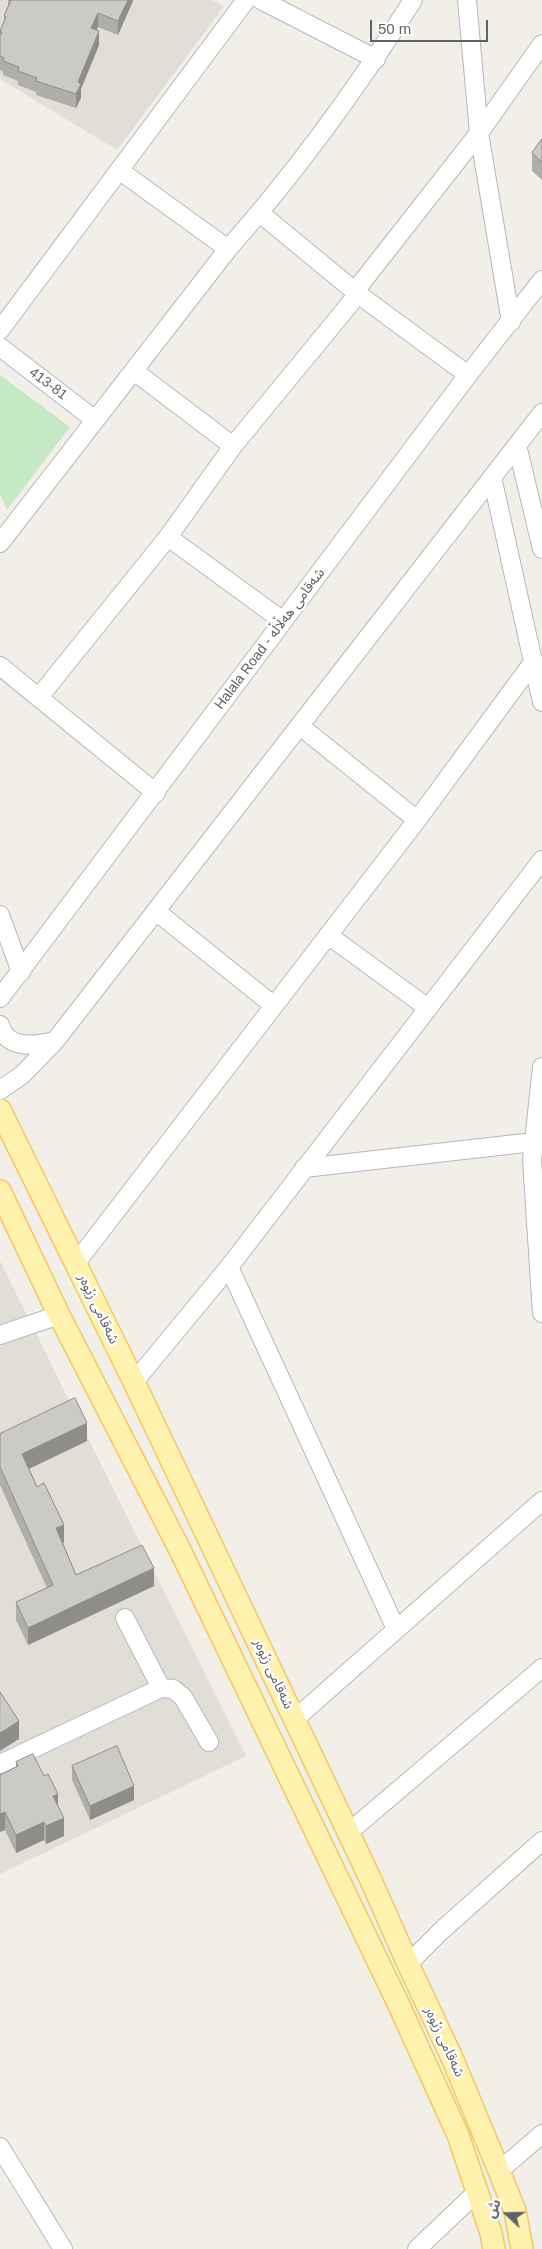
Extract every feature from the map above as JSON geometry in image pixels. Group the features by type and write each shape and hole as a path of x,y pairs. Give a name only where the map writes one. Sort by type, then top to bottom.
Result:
{"main road":[{"name":"شەقامی زێوەر","path":"0,1110 134,1382 349,1832 453,2060 515,2211 522,2249"},
{"name":"شەقامی زێوەر","path":"0,1191 59,1315 184,1558 406,2019 458,2135 491,2232 494,2249"},
{"path":"406,2019 428,2007"}],"street":[{"path":"0,330 246,0"},
{"path":"261,0 376,59"},
{"path":"0,543 228,249 260,214 376,59 413,0"},
{"path":"468,0 479,133 511,322"},
{"path":"39,696 168,537 233,446 356,293 479,133 542,44"},
{"path":"119,170 228,249"},
{"path":"260,214 356,293 468,375"},
{"name":"Halala Road - شەقامی هەڵاڵە","path":"0,999 468,375 542,280"},
{"name":"413-81","path":"0,348 95,420"},
{"path":"134,371 233,446"},
{"path":"0,1090 22,1075 55,1041 157,912 542,413"},
{"path":"517,445 542,549"},
{"path":"492,477 542,702"},
{"path":"168,537 283,621"},
{"path":"76,1263 416,820 534,661"},
{"path":"0,666 156,793"},
{"path":"300,726 416,820"},
{"path":"134,1382 230,1267 304,1168 542,860"},
{"path":"157,912 273,1005"},
{"path":"0,915 21,972"},
{"path":"328,935 428,1008"},
{"path":"0,1025 1,1029 13,1041 29,1046 55,1041"},
{"path":"542,1067 532,1160 542,1313"},
{"path":"304,1168 534,1142"},
{"path":"230,1267 396,1629"},
{"path":"0,1335 59,1315"},
{"path":"295,1719 542,1501"},
{"path":"125,1618 161,1688"},
{"path":"349,1832 542,1668"},
{"path":"0,1764 161,1688 173,1689 183,1697 209,1742"},
{"path":"408,1964 441,1930 542,1841"},
{"path":"499,2171 542,2134"},
{"path":"0,2147 62,2248"},
{"path":"417,2249 478,2192"}],"shaded area":[{"path":"0,0 212,0 224,6 117,150 0,79"},
{"path":"0,1261 246,1756 0,1874"}],"green space":[{"path":"0,375 70,427 7,510 0,494"}],"building":[{"path":"11,0 128,0 118,21 98,13 91,28 99,31 78,82 81,84 76,94 36,81 37,78 18,71 19,67 3,61 4,58 0,56 0,36 2,32 0,31"},
{"path":"542,139 542,162 532,153"},
{"path":"75,1398 87,1423 22,1454 37,1487 44,1483 64,1525 56,1528 76,1575 142,1545 154,1568 28,1628 16,1602 53,1585 0,1467 0,1434"},
{"path":"0,1692 19,1721 0,1733"},
{"path":"117,1746 134,1786 90,1806 72,1766"},
{"path":"33,1754 44,1776 48,1774 58,1794 53,1796 64,1818 46,1826 44,1822 16,1835 5,1812 0,1814 0,1775 18,1766 16,1762"}]}
